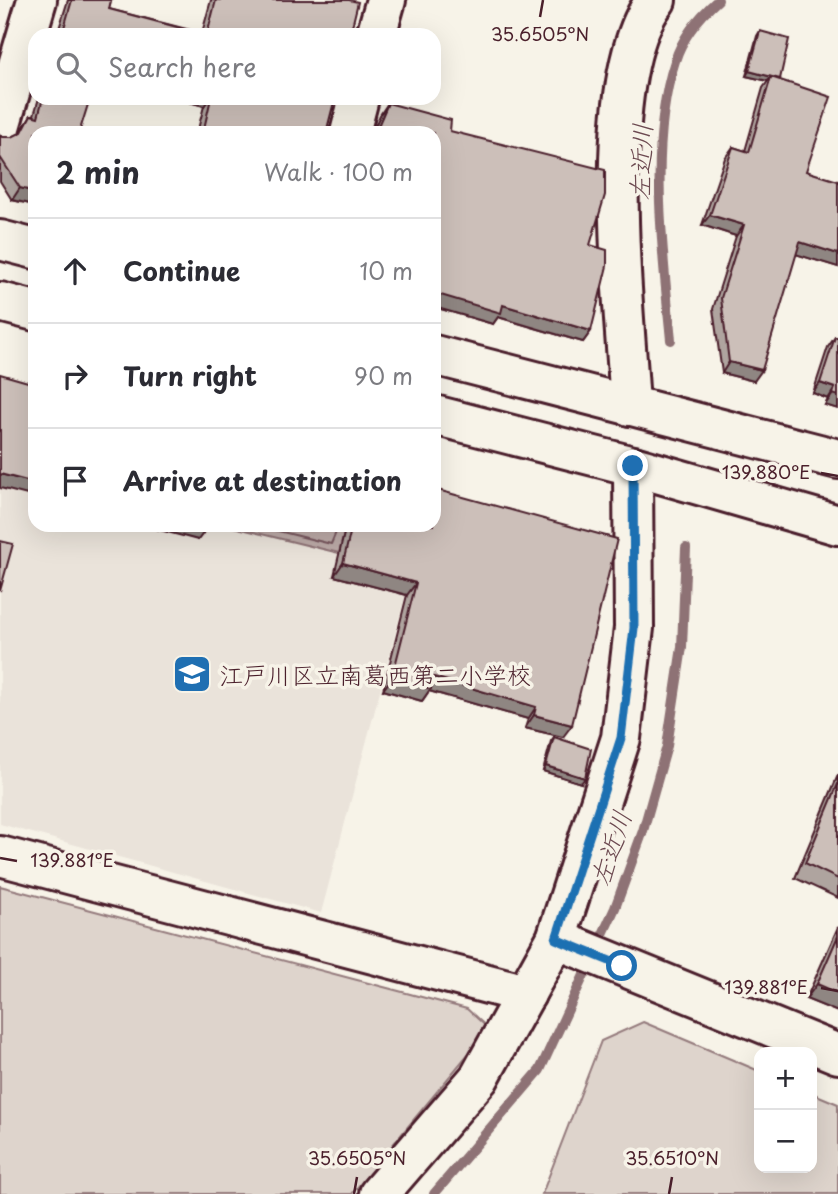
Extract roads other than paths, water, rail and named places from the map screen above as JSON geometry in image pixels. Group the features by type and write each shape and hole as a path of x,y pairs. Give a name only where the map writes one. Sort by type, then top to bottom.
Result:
{"street":[{"path":"29,28 37,0"},
{"path":"378,28 386,0"},
{"path":"630,406 618,186 621,111 635,45 652,1"},
{"path":"0,127 28,31"},
{"path":"352,126 357,105"},
{"path":"0,240 28,247"},
{"path":"0,302 28,309"},
{"path":"441,357 838,459"},
{"path":"441,417 633,466 838,525"},
{"path":"379,1194 479,1078 556,939 621,738 634,628 633,466"},
{"path":"0,856 526,994"},
{"path":"556,939 838,1054"}],"water":[{"path":"254,532 344,532 339,553"}],"waterway":[{"name":"左近川","path":"671,340 660,199 662,127 667,93 678,52 692,28 718,0"},
{"name":"左近川","path":"434,1194 540,1070 615,908 643,831 667,746 682,647 686,548"}],"place":[{"name":"江戸川区立南葛西第二小学校","path":"192,674"}]}
